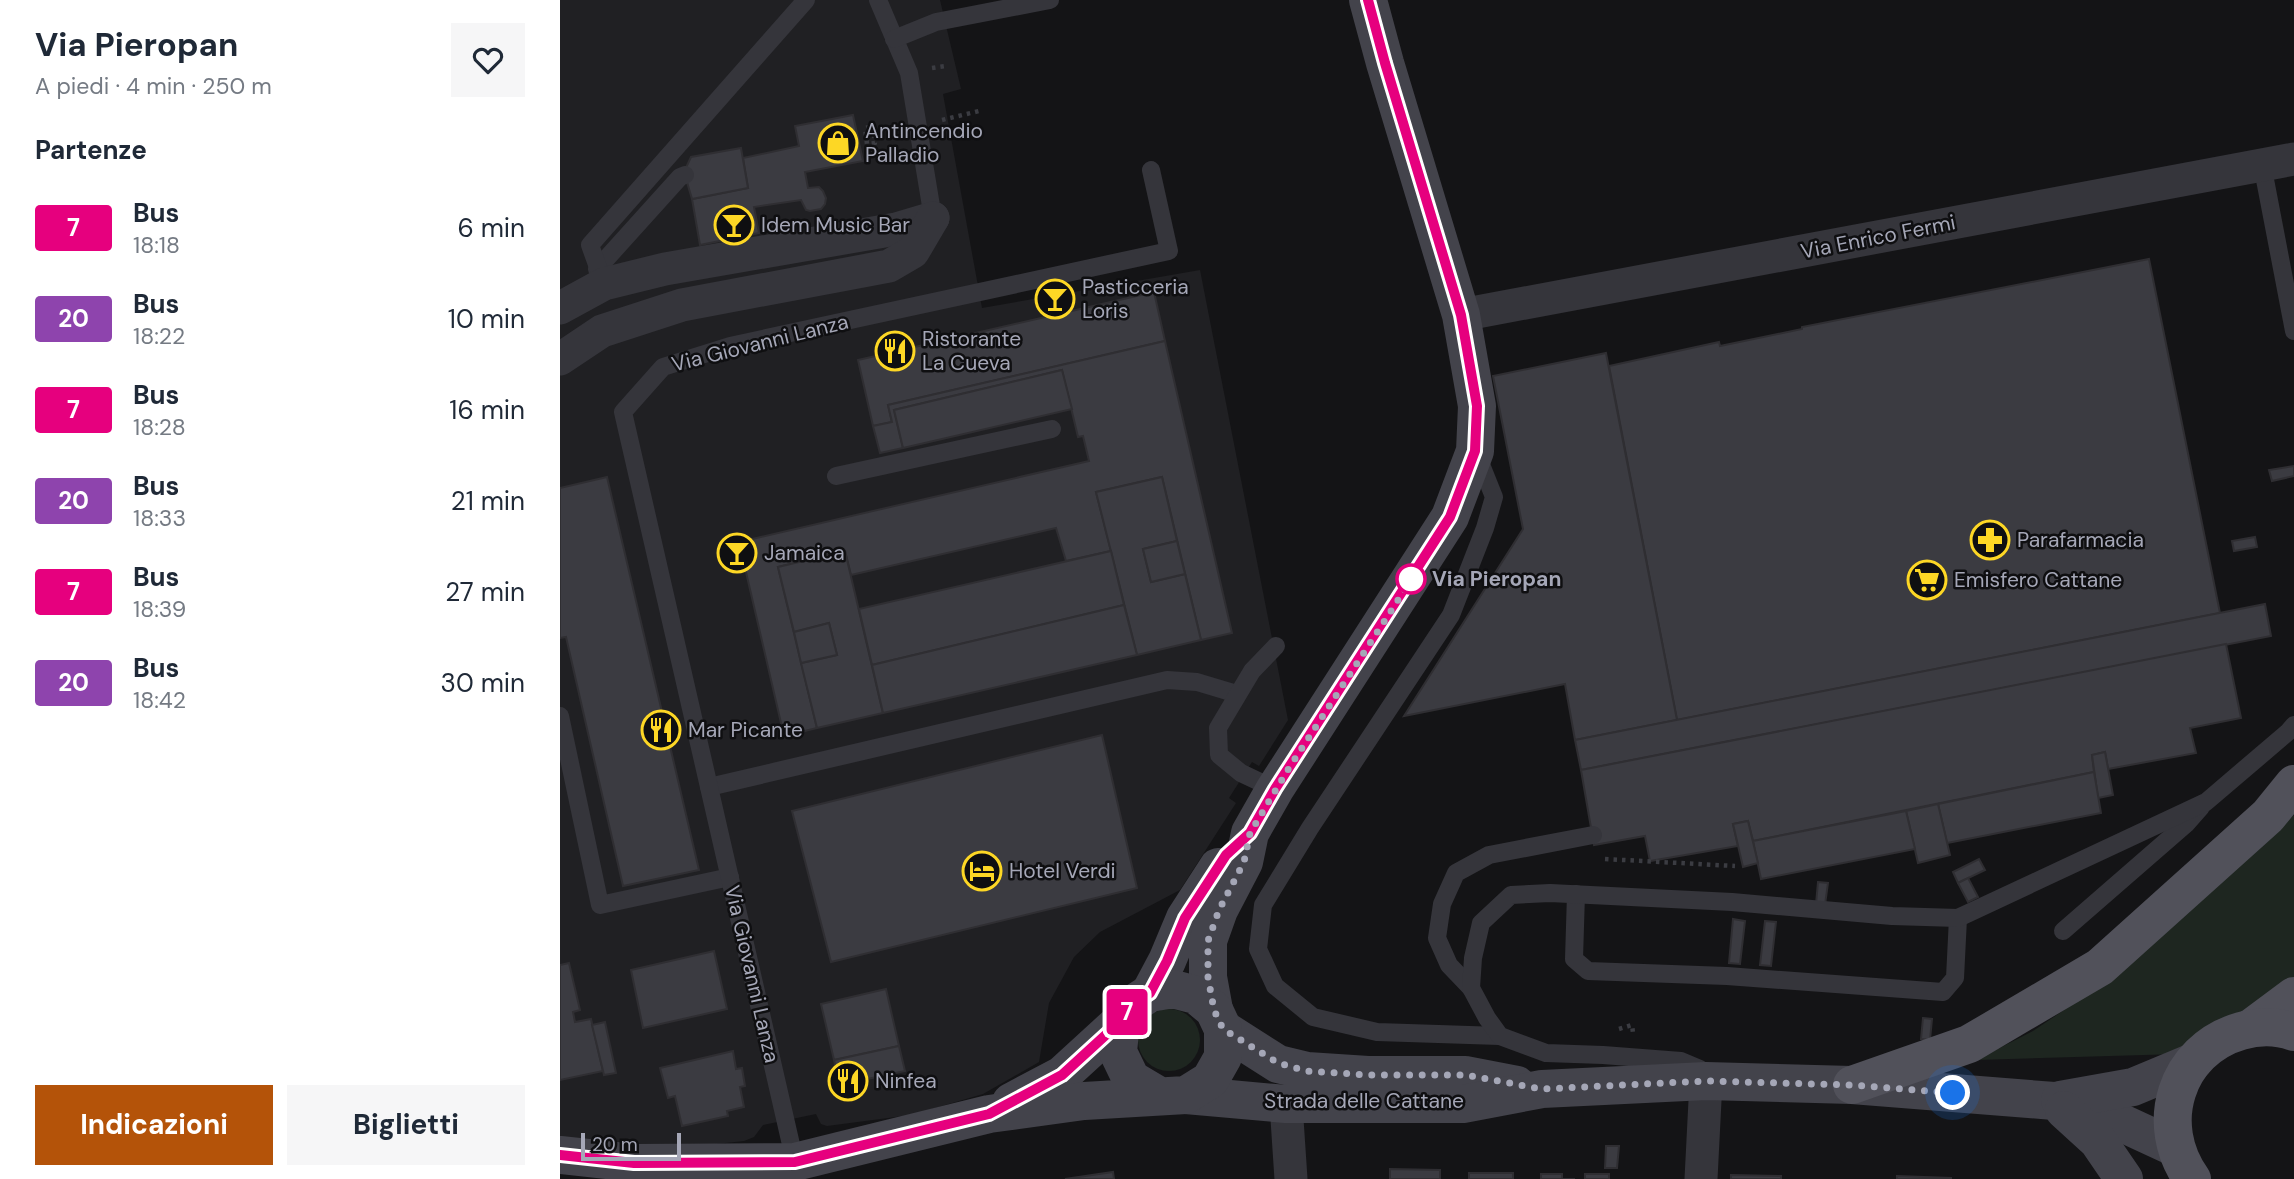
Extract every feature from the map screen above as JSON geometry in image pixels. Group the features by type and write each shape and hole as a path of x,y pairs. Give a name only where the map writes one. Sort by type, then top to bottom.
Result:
{"main road":[{"path":"1852,1085 1969,1044 2100,967 2269,816 2294,784"},
{"path":"2251,1028 2294,996"},
{"path":"2184,1168 2172,1117 2178,1088 2193,1062 2209,1045 2229,1034 2251,1028 2270,1027 2294,1032"}],"street":[{"path":"1150,993 1185,918 1226,855 1250,833 1275,789 1450,517 1475,451 1477,406 1461,315 1368,0"},
{"name":"Via Enrico Fermi","path":"1461,315 2278,161"},
{"path":"560,359 590,302 665,269 896,229 933,218"},
{"path":"590,302 682,305 889,266 913,252 933,218"},
{"path":"1219,1020 1196,995 1173,989 1150,993 1133,1004 1121,1021 1118,1052 1131,1079 1172,1095 1210,1080 1223,1057 1219,1020 1208,977 1208,941 1219,910 1244,862 1250,833"},
{"name":"Strada delle Cattane","path":"1219,1020 1278,1063 1307,1071 1368,1075 1465,1075 1542,1089"},
{"name":"Strada delle Cattane","path":"989,1114 1062,1075 1121,1021"},
{"name":"Strada delle Cattane","path":"2054,1101 2133,1087 2193,1062"},
{"path":"1701,1179 1706,1081"},
{"name":"Strada delle Cattane","path":"560,1155 634,1163 795,1162 989,1114 1084,1101 1172,1095 1286,1104 1463,1104 1542,1089 1706,1081 1852,1085 2054,1101 2122,1123 2184,1168"},
{"path":"2054,1101 2098,1141 2123,1179"},
{"path":"1286,1104 1291,1179"}],"lane":[{"path":"590,302 590,245 806,0"},
{"path":"878,0 909,73 933,218"},
{"path":"894,39 936,22 1050,0"},
{"path":"2278,161 2294,331"},
{"name":"Via Giovanni Lanza","path":"795,1162 624,412 663,367 730,346 1169,251 1151,170"},
{"path":"590,302 680,177 685,175"},
{"path":"836,476 1052,429"},
{"path":"1475,451 1494,497 1485,528 1451,615 1310,828 1263,905 1258,949 1275,986 1313,1017 1377,1032 1500,1035 1546,1053 1681,1060 1700,1069 1706,1081"},
{"path":"1275,789 1241,773 1219,755 1218,728 1252,671 1276,646"},
{"path":"709,787 1167,680 1197,681 1237,694"},
{"path":"560,716 600,905 730,877"},
{"path":"2063,931 2294,725"},
{"path":"1471,988 1473,958 1481,923 1511,895 1576,894 1732,902 1892,916 1958,918 2206,802"},
{"path":"1500,1035 1487,1018 1471,988 1449,965 1437,938 1442,904 1456,873 1489,855 1593,835"},
{"path":"1576,894 1574,959 1587,971 1727,976 1943,992 1955,978 1958,918"}],"path":[{"path":"918,127 979,111"}],"shaded area":[{"path":"560,0 940,0 961,89 943,94 982,308 1200,270 1288,720 1259,766 1252,762 1229,798 1236,803 1180,890 1100,932 1074,957 1049,1003 1039,1062 983,1094 911,1115 827,1126 821,1124 816,1114 763,1125 754,1137 744,1141 633,1153 560,1143"},
{"path":"2294,815 2294,989 2179,1054 1976,1060 2033,1031 2076,1002"},
{"path":"1163,1009 1175,1009 1191,1018 1198,1028 1198,1052 1191,1062 1175,1071 1163,1071 1152,1066 1143,1057 1138,1046 1138,1034 1143,1023 1152,1014"}],"building":[{"path":"853,115 863,161 805,172 808,188 819,187 823,191 826,198 821,209 806,210 801,200 754,207 759,233 700,245 692,199 748,188 743,158 799,146 795,126"},
{"path":"741,148 748,188 692,199 684,172 691,157"},
{"path":"2149,259 2220,613 1677,720 1609,366 1719,342 1720,346 1802,327"},
{"path":"1154,292 1165,341 888,405 892,422 873,426 858,360"},
{"path":"1165,341 1232,633 1201,640 1162,477 1096,492 1111,551 1066,561 1056,528 851,575 845,551 778,567 817,728 784,736 739,542 1089,461 1083,436 1078,437 1062,370 894,410 903,448 880,453 873,426 892,422 888,405"},
{"path":"1606,353 1677,720 1575,740 1565,684 1404,716 1523,529 1493,376"},
{"path":"1062,370 1072,409 903,448 894,410"},
{"path":"2294,466 2294,476 2272,481 2269,470"},
{"path":"607,477 699,870 623,886 566,637 560,638 560,488"},
{"path":"1162,477 1177,541 1143,549 1151,582 1185,574 1201,640 1137,655 1096,492"},
{"path":"2255,537 2257,547 2234,551 2232,541"},
{"path":"1177,541 1185,574 1151,582 1143,549"},
{"path":"845,551 883,713 817,728 801,663 837,655 829,623 794,632 778,567"},
{"path":"1111,551 1124,605 872,665 859,609"},
{"path":"2265,604 2271,636 1581,770 1575,740"},
{"path":"1124,605 1137,655 883,713 872,665"},
{"path":"829,623 837,655 801,663 794,632"},
{"path":"2226,644 2241,718 2190,728 2196,753 2108,769 2105,752 2092,755 2094,772 1753,841 1748,821 1733,824 1738,846 1650,861 1645,836 1594,845 1581,770"},
{"path":"1102,735 1137,888 831,962 792,811"},
{"path":"2105,752 2113,795 2098,798 2092,755"},
{"path":"2094,772 2101,813 1947,843 1938,804"},
{"path":"1938,804 1950,855 1918,863 1906,811"},
{"path":"1906,811 1915,849 1761,879 1753,841"},
{"path":"1748,821 1758,863 1743,867 1733,824"},
{"path":"1979,859 1985,870 1958,883 1953,872"},
{"path":"1968,878 1978,897 1968,902 1958,883"},
{"path":"1818,882 1828,883 1825,905 1816,904"},
{"path":"1733,919 1745,921 1740,964 1729,963"},
{"path":"1765,921 1776,922 1771,966 1760,965"},
{"path":"714,951 727,1009 643,1028 631,970"},
{"path":"569,963 580,1010 573,1012 575,1022 591,1019 603,1071 560,1080 560,965"},
{"path":"886,989 899,1046 834,1060 821,1004"},
{"path":"1923,1018 1932,1019 1930,1040 1921,1039"},
{"path":"605,1022 616,1073 604,1075 592,1025"},
{"path":"899,1046 905,1071 839,1085 834,1060"},
{"path":"733,1051 736,1069 742,1068 745,1086 740,1087 744,1107 727,1111 728,1116 682,1126 675,1096 668,1098 660,1068"},
{"path":"1606,1146 1619,1146 1617,1168 1605,1168"},
{"path":"1390,1169 1440,1170 1440,1179 1390,1179"},
{"path":"1113,1172 1114,1179 1065,1179"},
{"path":"1469,1173 1513,1173 1513,1179 1469,1179"},
{"path":"1541,1174 1562,1174 1562,1179 1541,1179"},
{"path":"1585,1174 1609,1174 1609,1179 1585,1179"},
{"path":"1731,1175 1781,1176 1781,1179 1731,1179"},
{"path":"1897,1176 1951,1178 1951,1179 1897,1179"}],"bus line":[{"name":"7","path":"560,1155 634,1163 795,1162 989,1114 1062,1075 1121,1021 1133,1004 1150,993 1185,918 1226,855 1250,833 1316,724 1450,517 1475,451 1477,406 1461,315 1368,0"}],"place":[{"name":"Antincendio Palladio","path":"838,143"},
{"name":"Idem Music Bar","path":"734,225"},
{"name":"Pasticceria Loris","path":"1055,299"},
{"name":"Ristorante La Cueva","path":"895,351"},
{"name":"Parafarmacia","path":"1990,540"},
{"name":"Jamaica","path":"737,553"},
{"name":"Via Pieropan","path":"1411,579"},
{"name":"Emisfero Cattane","path":"1927,580"},
{"name":"Mar Picante","path":"661,730"},
{"name":"Hotel Verdi","path":"982,871"},
{"name":"Ninfea","path":"848,1081"}],"route":[{"path":"1411,579 1415,574 1275,789 1250,833 1244,862 1219,910 1208,941 1208,977 1214,1010 1223,1029 1278,1063 1307,1071 1368,1075 1465,1075 1542,1089 1706,1081 1852,1085 1953,1093"}]}
